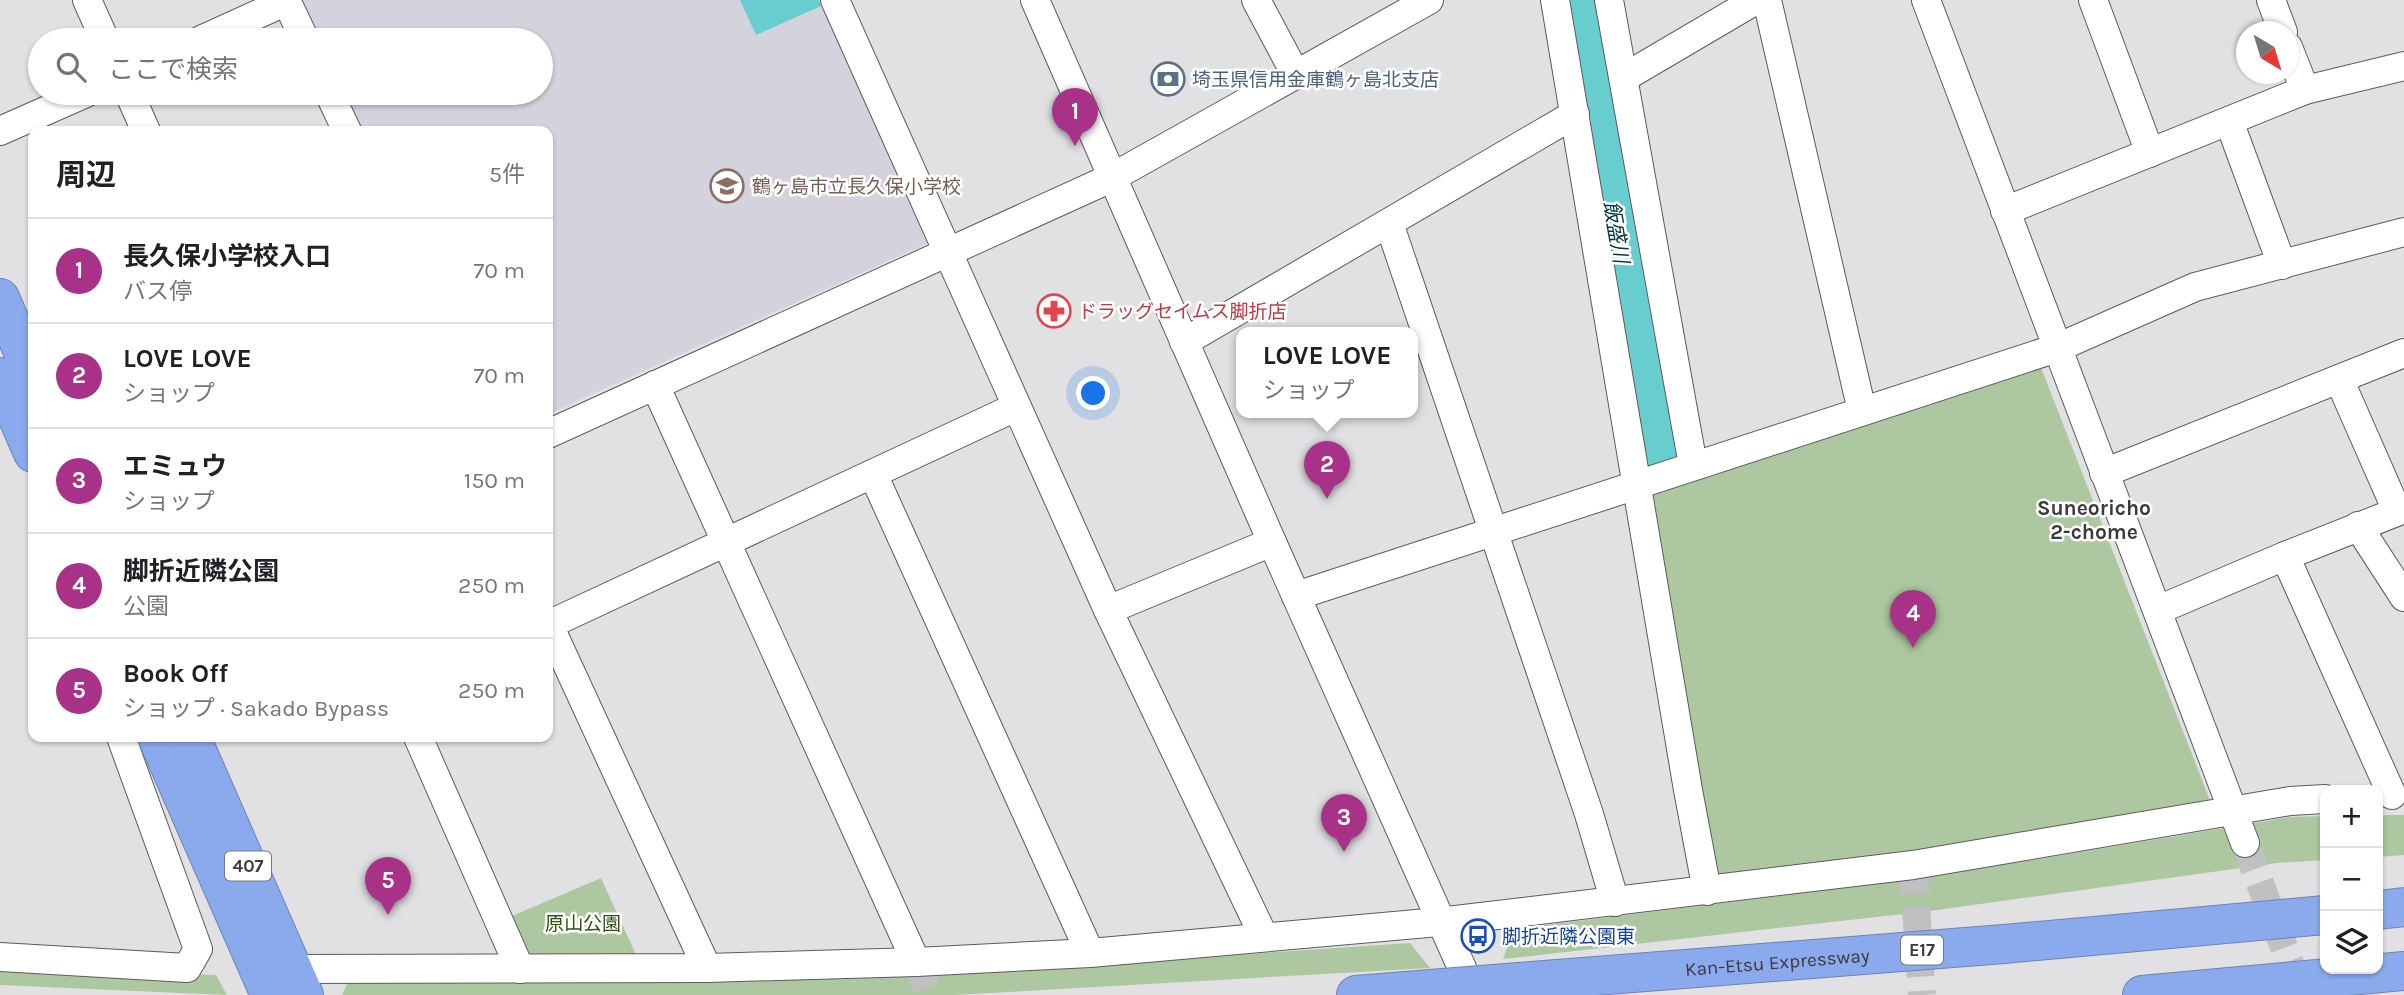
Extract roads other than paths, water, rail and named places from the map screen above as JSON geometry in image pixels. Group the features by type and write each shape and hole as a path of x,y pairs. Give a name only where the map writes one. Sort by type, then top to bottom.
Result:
{"highway":[{"path":"0,298 28,362"},
{"path":"0,377 28,441"},
{"name":"407","path":"159,742 197,828 289,986"},
{"name":"407","path":"193,742 289,986"},
{"path":"197,828 261,995"},
{"path":"2383,909 2404,907"},
{"name":"Kan-Etsu Expressway","path":"1356,995 1458,992 1519,982 2004,944 2320,915"},
{"path":"2142,995 2404,971"}],"street":[{"path":"87,0 100,28"},
{"path":"226,28 286,0 299,28"},
{"path":"835,0 1108,610 1264,937"},
{"path":"1035,0 1439,922 1458,992"},
{"path":"1256,0 1296,75"},
{"path":"553,431 1111,178 1429,0"},
{"path":"1555,0 1707,891"},
{"path":"1609,0 1693,465"},
{"path":"1625,77 1756,0"},
{"path":"1767,0 1862,411"},
{"path":"1926,0 2245,843"},
{"path":"2093,0 2150,153"},
{"path":"2271,0 2279,21"},
{"path":"2005,211 2305,90 2404,65"},
{"path":"2299,75 2305,90"},
{"path":"0,131 59,105"},
{"path":"134,105 144,126"},
{"path":"334,105 344,126"},
{"path":"1184,342 1575,114"},
{"path":"2229,121 2282,265"},
{"path":"1389,223 1589,814 1615,902"},
{"path":"1296,596 2057,348 2195,287 2404,232"},
{"path":"2104,473 2404,353"},
{"path":"2158,610 2401,510 2339,379"},
{"path":"655,386 916,962"},
{"path":"553,623 1016,407"},
{"path":"873,474 1090,953"},
{"path":"2358,526 2404,597"},
{"path":"1108,610 1272,542"},
{"path":"2285,556 2391,796"},
{"path":"553,636 707,968"},
{"path":"0,957 187,968 198,950 123,742"},
{"path":"420,742 520,970"},
{"path":"289,986 520,970 916,962 1090,953 1439,922 1913,865 2233,811 2320,799"}],"water":[{"path":"740,0 819,0 821,6 756,35"}],"waterway":[{"name":"飯盛川","path":"1573,0 1659,463"}],"tunnel":[{"path":"2245,843 2302,995"},
{"path":"1913,865 1922,995"},
{"path":"916,962 930,995"}],"place":[{"name":"埼玉県信用金庫鶴ヶ島北支店","path":"1168,79"},
{"name":"長久保小学校入口","path":"1075,146"},
{"name":"鶴ヶ島市立長久保小学校","path":"727,186"},
{"name":"ドラッグセイムス脚折店","path":"1054,311"},
{"name":"LOVE LOVE","path":"1327,499"},
{"name":"脚折近隣公園","path":"1913,648"},
{"name":"エミュウ","path":"1344,852"},
{"name":"Book Off","path":"388,915"},
{"name":"脚折近隣公園東","path":"1478,936"}],"district":[{"name":"Suneoricho 2-chome","path":"2094,520"}],"park label":[{"name":"原山公園","path":"583,923"}]}
